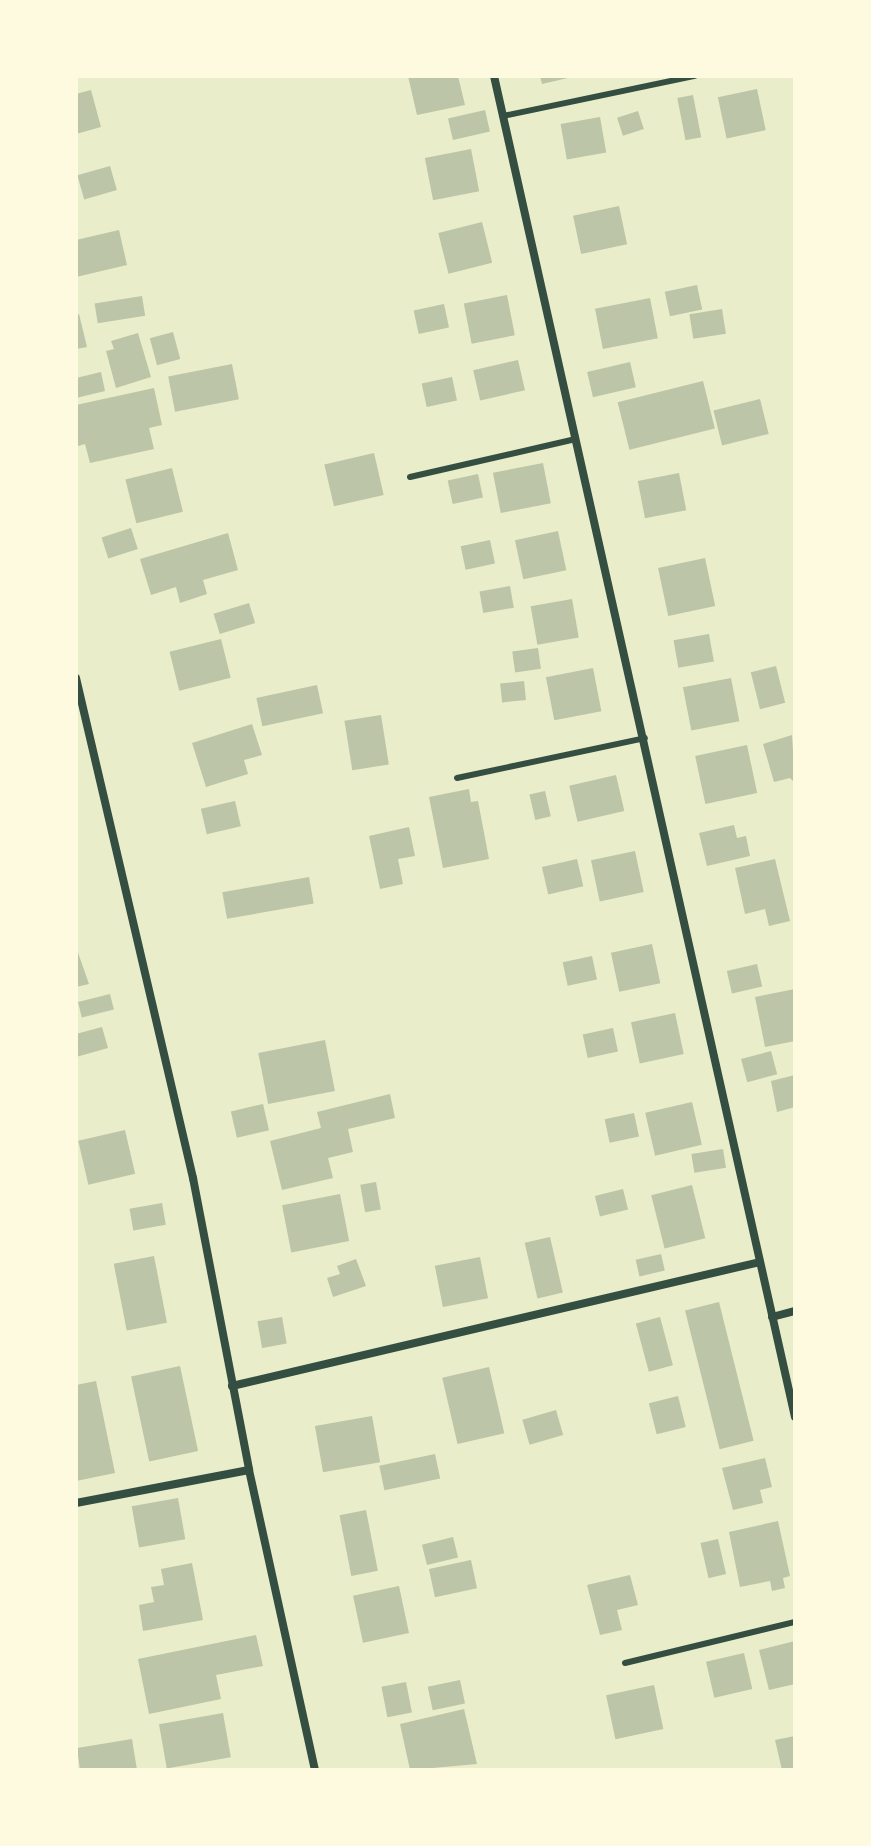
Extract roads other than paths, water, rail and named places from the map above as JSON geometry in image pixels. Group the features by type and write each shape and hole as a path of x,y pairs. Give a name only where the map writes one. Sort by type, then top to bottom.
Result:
{"street":[{"path":"494,76 795,1417"},
{"path":"76,678 193,1178 249,1470 315,1770"},
{"path":"232,1386 760,1262"},
{"path":"772,1317 795,1311"},
{"path":"76,1503 249,1470"}],"lane":[{"path":"503,116 695,76"},
{"path":"410,477 576,439"},
{"path":"457,778 645,738"},
{"path":"625,1663 795,1622"}]}
